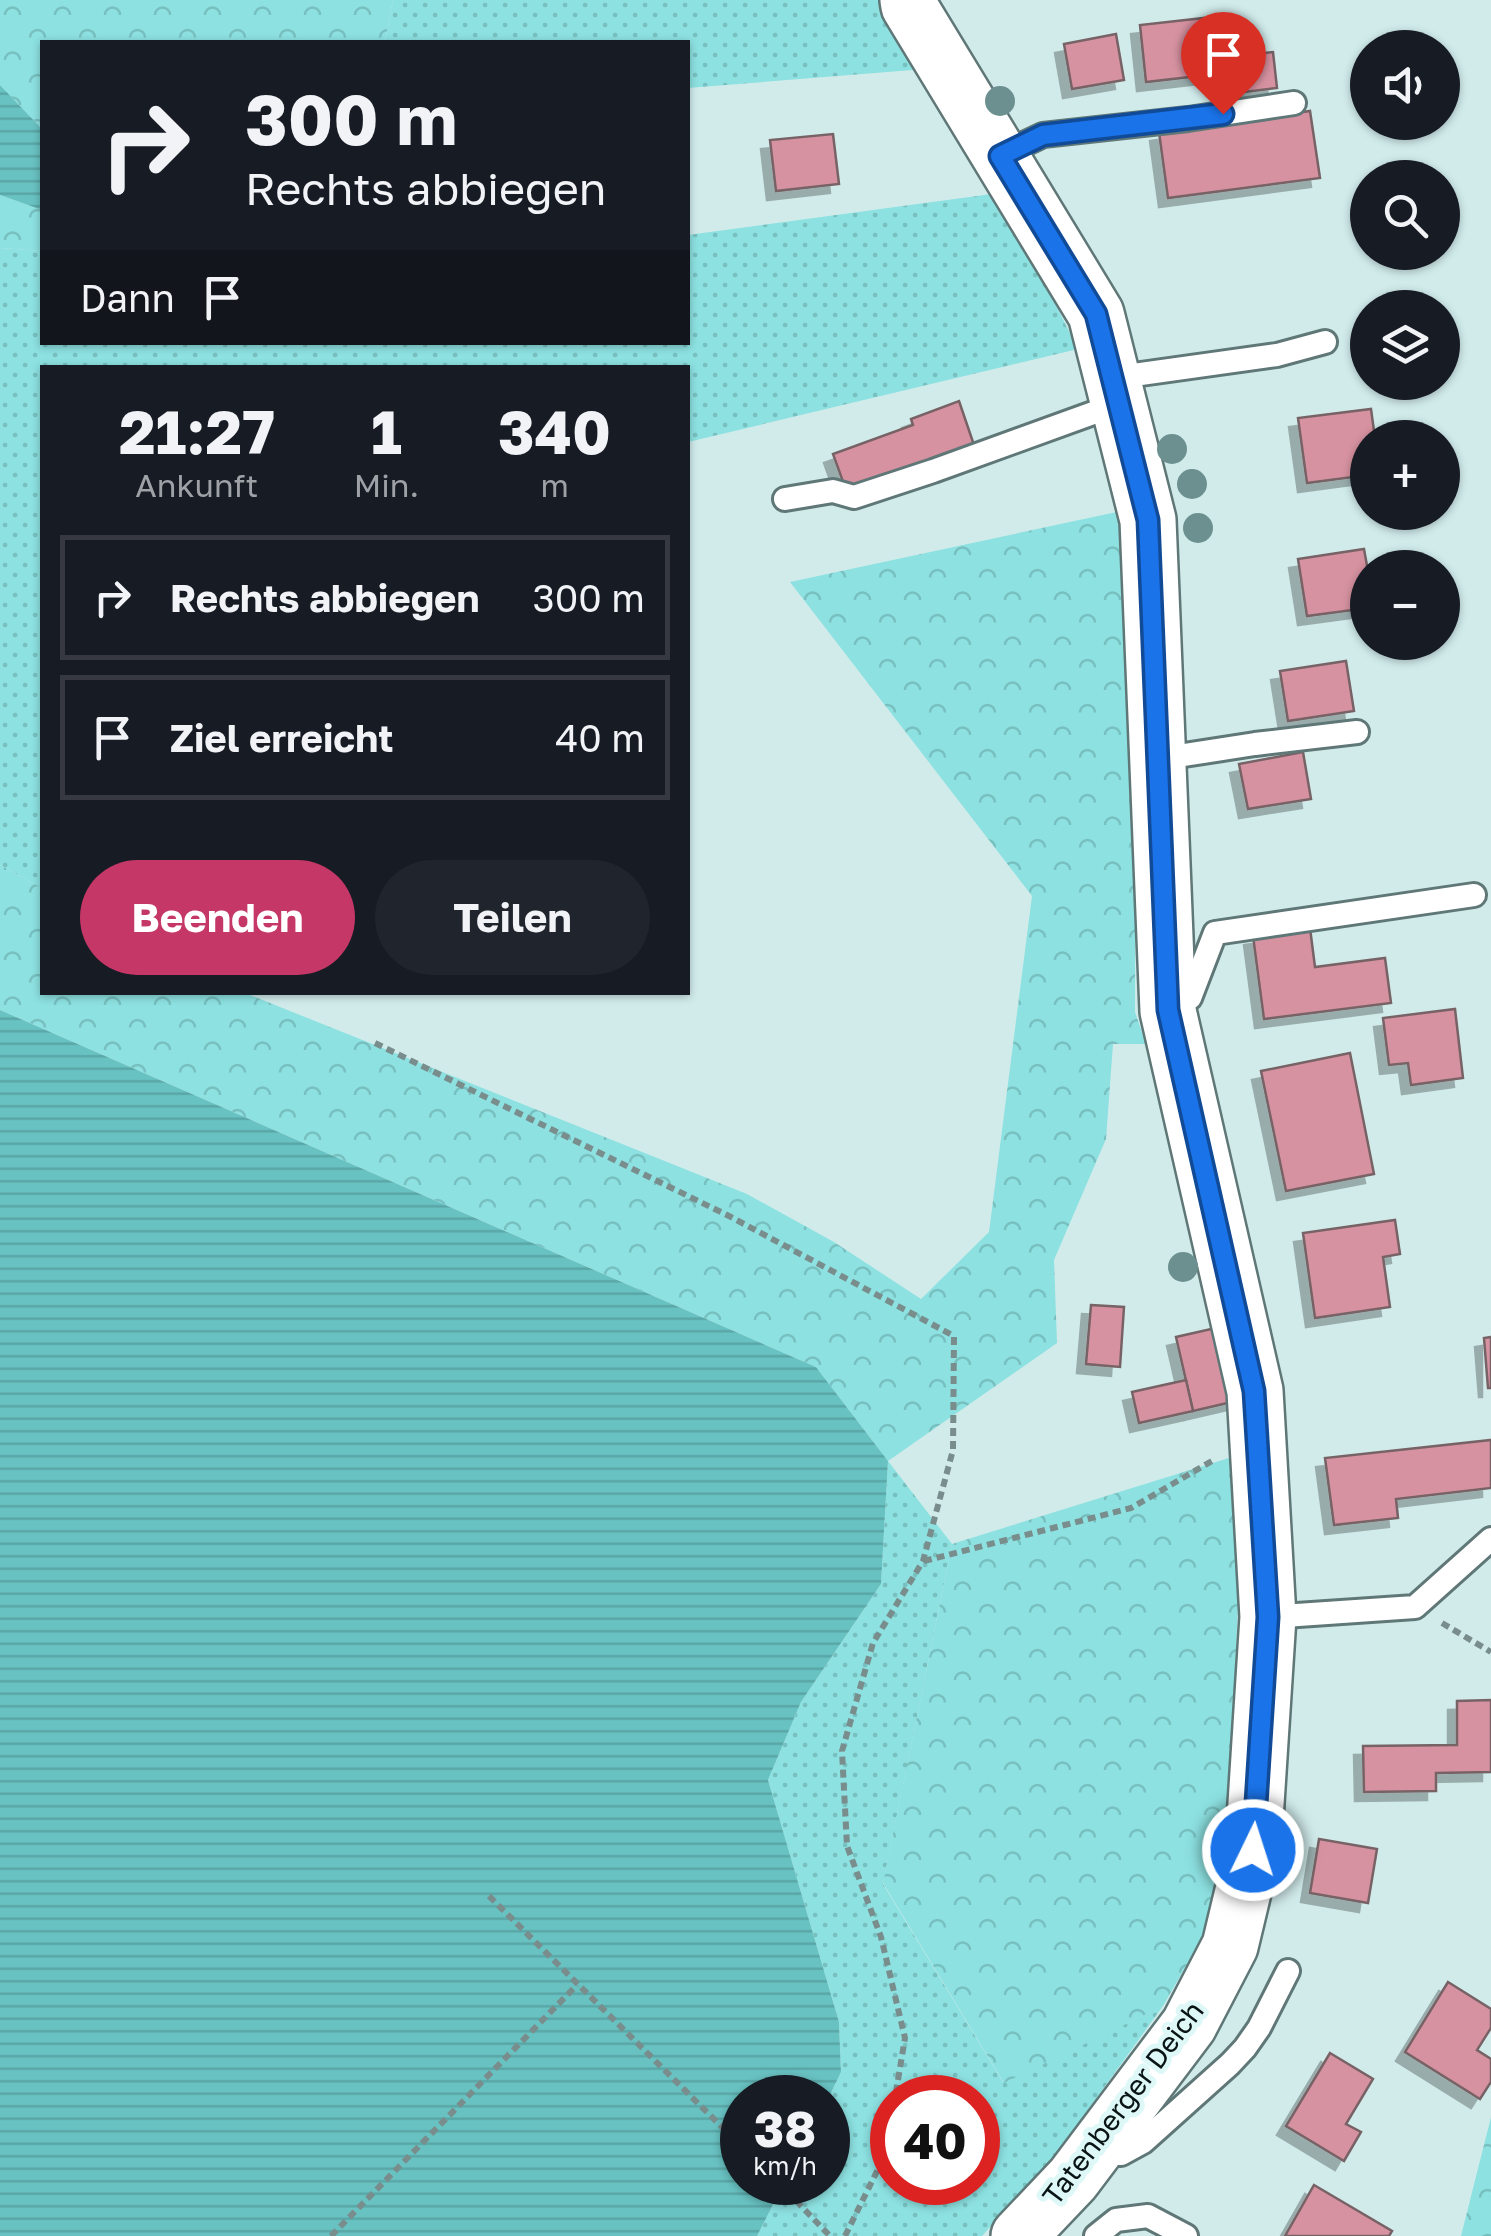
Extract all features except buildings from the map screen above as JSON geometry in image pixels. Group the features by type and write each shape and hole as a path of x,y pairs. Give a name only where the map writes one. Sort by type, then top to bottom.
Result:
{"street":[{"name":"Tatenberger Deich","path":"908,0 1096,314 1148,520 1168,1010 1254,1391 1268,1617 1253,1850 1230,1946 1189,2024 1073,2179 1018,2236"}],"lane":[{"path":"1000,156 1043,135 1188,119 1294,102"},
{"path":"785,500 833,492 854,497 933,472 1115,391 1324,342"},
{"path":"1158,759 1357,732"},
{"path":"1168,1010 1190,998 1215,933 1474,895"},
{"path":"1268,1617 1415,1607 1491,1539"},
{"path":"1094,2152 1121,2154 1142,2142 1230,2064 1259,2028 1288,1971"},
{"path":"1096,2236 1116,2220 1148,2216 1186,2236"}],"path":[{"path":"375,1043 729,1216 954,1336 953,1450 922,1561 873,1644 842,1751 847,1846 881,1937 905,2038 898,2075"},
{"path":"922,1561 1131,1508 1202,1465"},
{"path":"1415,1607 1491,1652"},
{"path":"488,1896 720,2125"},
{"path":"331,2236 576,1986"},
{"path":"845,2236 870,2185"},
{"path":"800,2205 830,2236"}],"green space":[{"path":"0,0 393,0 385,40 40,40 40,127 0,85"},
{"path":"393,0 891,0 925,69 690,88 690,40 385,40"},
{"path":"999,193 1078,349 690,442 690,365 40,365 40,887 0,865 0,248 40,251 40,345 690,345 690,235"},
{"path":"0,195 40,209 40,251 0,248"},
{"path":"1126,510 1136,650 1135,1012 1146,1044 1113,1044 1106,1139 1054,1260 1057,1343 888,1461 816,1367 0,1010 0,865 40,887 40,995 250,995 747,1194 834,1242 921,1299 989,1232 1032,896 790,582"},
{"path":"1245,1453 1227,1845 1202,1938 1163,2006 1004,2083 883,1883 952,1544"},
{"path":"888,1461 952,1544 883,1884 999,2075 870,2075 870,2205 1000,2205 1000,2077 1003,2082 1163,2006 1056,2154 982,2236 757,2236 773,2205 850,2205 850,2075 840,2075 839,2022 768,1780 801,1702 881,1584"},
{"path":"1491,2117 1491,2236 1461,2236"}],"shaded area":[{"path":"0,85 40,127 40,209 0,195"},
{"path":"0,1010 816,1367 888,1461 881,1584 801,1702 768,1780 839,2022 841,2072 720,2075 720,2205 773,2205 757,2236 0,2236"}],"route":[{"path":"1223,114 1043,135 1000,156 1096,314 1148,520 1168,1010 1254,1391 1268,1617 1253,1850"}]}
